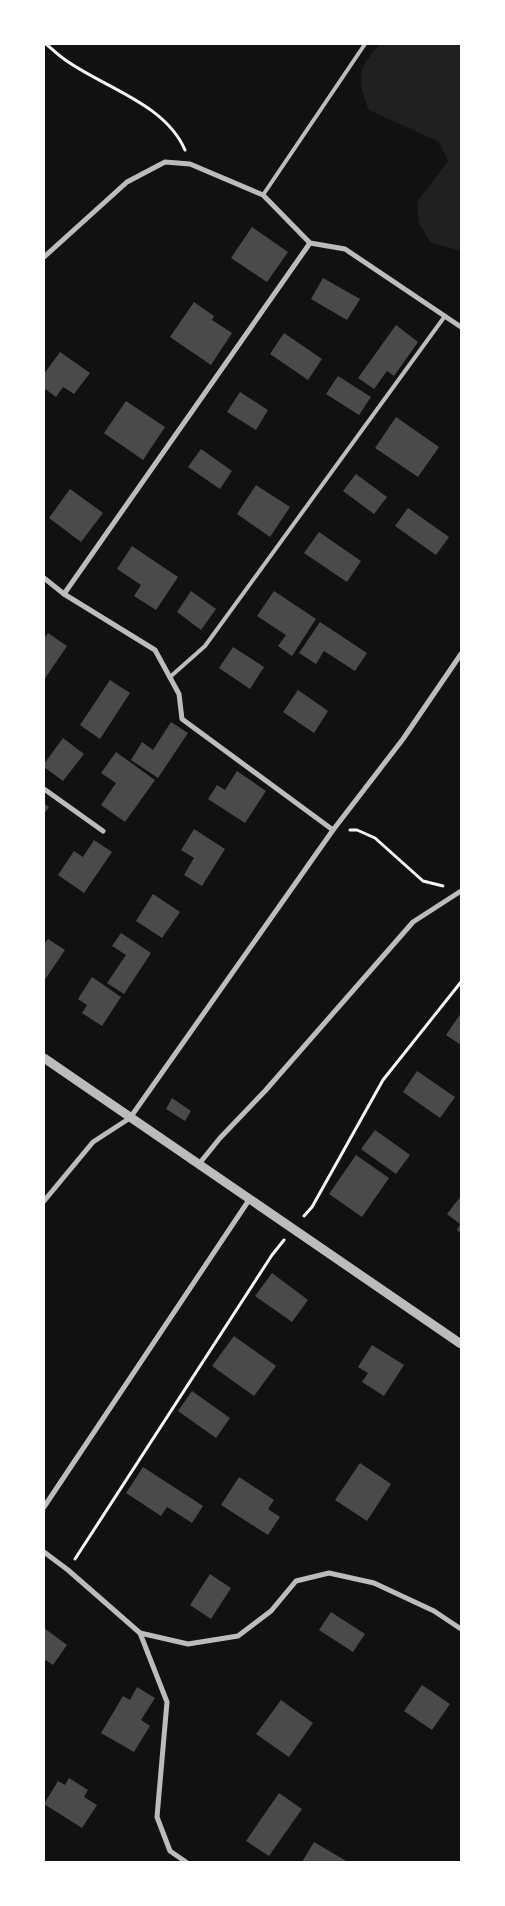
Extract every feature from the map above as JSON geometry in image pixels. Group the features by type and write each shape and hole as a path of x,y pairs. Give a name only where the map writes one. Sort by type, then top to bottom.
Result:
{"street":[{"path":"44,257 127,182 165,162 190,164 263,195 310,243 345,249 461,327"},
{"path":"64,594 310,243"},
{"path":"44,578 64,594 155,650 179,694 182,719 332,830"},
{"path":"44,1201 93,1142 130,1118 332,830 403,739 461,654"},
{"path":"44,789 103,831"},
{"path":"198,1165 413,922 461,891"},
{"path":"44,1058 461,1344"},
{"path":"44,1507 249,1200"},
{"path":"44,1552 68,1570 140,1633 167,1702 156,1816 170,1851 186,1862"},
{"path":"140,1633 188,1644 238,1636 271,1611 296,1581 329,1573 374,1583 434,1611 461,1629"}],"lane":[{"path":"263,195 365,44"},
{"path":"170,677 205,646 445,316"}],"path":[{"path":"44,49 46,44 64,60 162,118 180,139 190,164"},
{"path":"332,830 358,830 375,838 423,881 461,891"},
{"path":"68,1570 272,1255 312,1207 384,1080 461,982"}],"shaded area":[{"path":"380,44 461,44 461,251 431,243 419,223 417,202 448,161 439,142 369,110 362,90 361,74 367,60"}],"building":[{"path":"252,227 288,252 267,282 231,258"},
{"path":"323,278 360,299 347,320 311,299"},
{"path":"194,302 214,316 212,320 232,333 211,365 170,337"},
{"path":"396,325 418,342 394,376 387,371 374,389 358,378"},
{"path":"284,333 322,359 308,380 270,354"},
{"path":"60,352 90,373 74,394 63,387 56,397 44,388 44,374"},
{"path":"338,376 371,397 359,415 326,394"},
{"path":"240,392 268,410 256,430 227,412"},
{"path":"126,401 165,427 143,460 104,433"},
{"path":"396,417 439,447 418,477 375,448"},
{"path":"201,449 232,471 220,489 188,467"},
{"path":"356,474 387,497 374,514 343,491"},
{"path":"256,485 290,507 270,537 237,514"},
{"path":"70,489 103,513 81,542 49,518"},
{"path":"408,508 449,537 436,555 395,526"},
{"path":"319,532 361,561 347,582 304,553"},
{"path":"132,546 178,577 156,610 134,596 141,585 117,569"},
{"path":"191,591 216,609 201,630 177,612"},
{"path":"274,591 316,619 292,656 278,646 286,635 257,616"},
{"path":"320,622 367,653 355,671 324,651 316,664 299,653"},
{"path":"48,633 67,646 44,680 44,639"},
{"path":"233,647 264,667 250,689 219,668"},
{"path":"110,680 130,693 100,739 80,725"},
{"path":"298,690 328,711 314,733 283,712"},
{"path":"171,722 188,733 158,778 131,760 142,742 153,750"},
{"path":"63,738 84,754 63,781 44,767 44,764"},
{"path":"116,752 155,780 125,822 101,805 116,783 101,773"},
{"path":"237,771 266,791 245,823 208,799 217,785 225,790"},
{"path":"44,804 49,807 44,814"},
{"path":"194,829 225,849 202,886 184,875 194,858 181,850"},
{"path":"94,840 112,852 84,893 58,875 74,851 83,857"},
{"path":"153,894 180,912 162,938 136,921"},
{"path":"121,933 151,953 124,994 107,983 126,955 112,946"},
{"path":"48,939 65,950 44,981 44,944"},
{"path":"92,977 121,997 102,1026 82,1013 87,1005 78,999"},
{"path":"461,1013 461,1045 446,1035"},
{"path":"417,1071 455,1097 440,1118 403,1092"},
{"path":"172,1098 191,1111 185,1121 166,1109"},
{"path":"375,1130 410,1155 396,1174 361,1149"},
{"path":"356,1155 389,1178 362,1217 329,1194"},
{"path":"461,1196 461,1233 457,1230 460,1224 447,1214"},
{"path":"272,1273 308,1300 292,1322 255,1296"},
{"path":"234,1336 276,1366 254,1396 212,1366"},
{"path":"372,1345 404,1365 384,1396 362,1382 368,1373 358,1367"},
{"path":"192,1391 230,1418 216,1438 178,1411"},
{"path":"360,1463 391,1484 367,1521 335,1500"},
{"path":"143,1467 203,1506 192,1523 167,1507 161,1516 126,1493"},
{"path":"239,1477 274,1500 268,1509 280,1517 268,1535 221,1505"},
{"path":"210,1574 231,1588 211,1619 190,1605"},
{"path":"331,1612 365,1634 353,1652 319,1630"},
{"path":"44,1628 67,1645 53,1665 44,1659"},
{"path":"422,1685 450,1704 432,1730 404,1711"},
{"path":"137,1687 155,1698 141,1720 150,1726 134,1752 101,1733 123,1696 130,1700"},
{"path":"281,1700 313,1723 289,1757 256,1734"},
{"path":"69,1778 88,1790 84,1797 97,1805 82,1828 44,1804 58,1781 65,1785"},
{"path":"279,1793 302,1809 269,1856 246,1841"},
{"path":"314,1842 348,1862 302,1862"}]}
